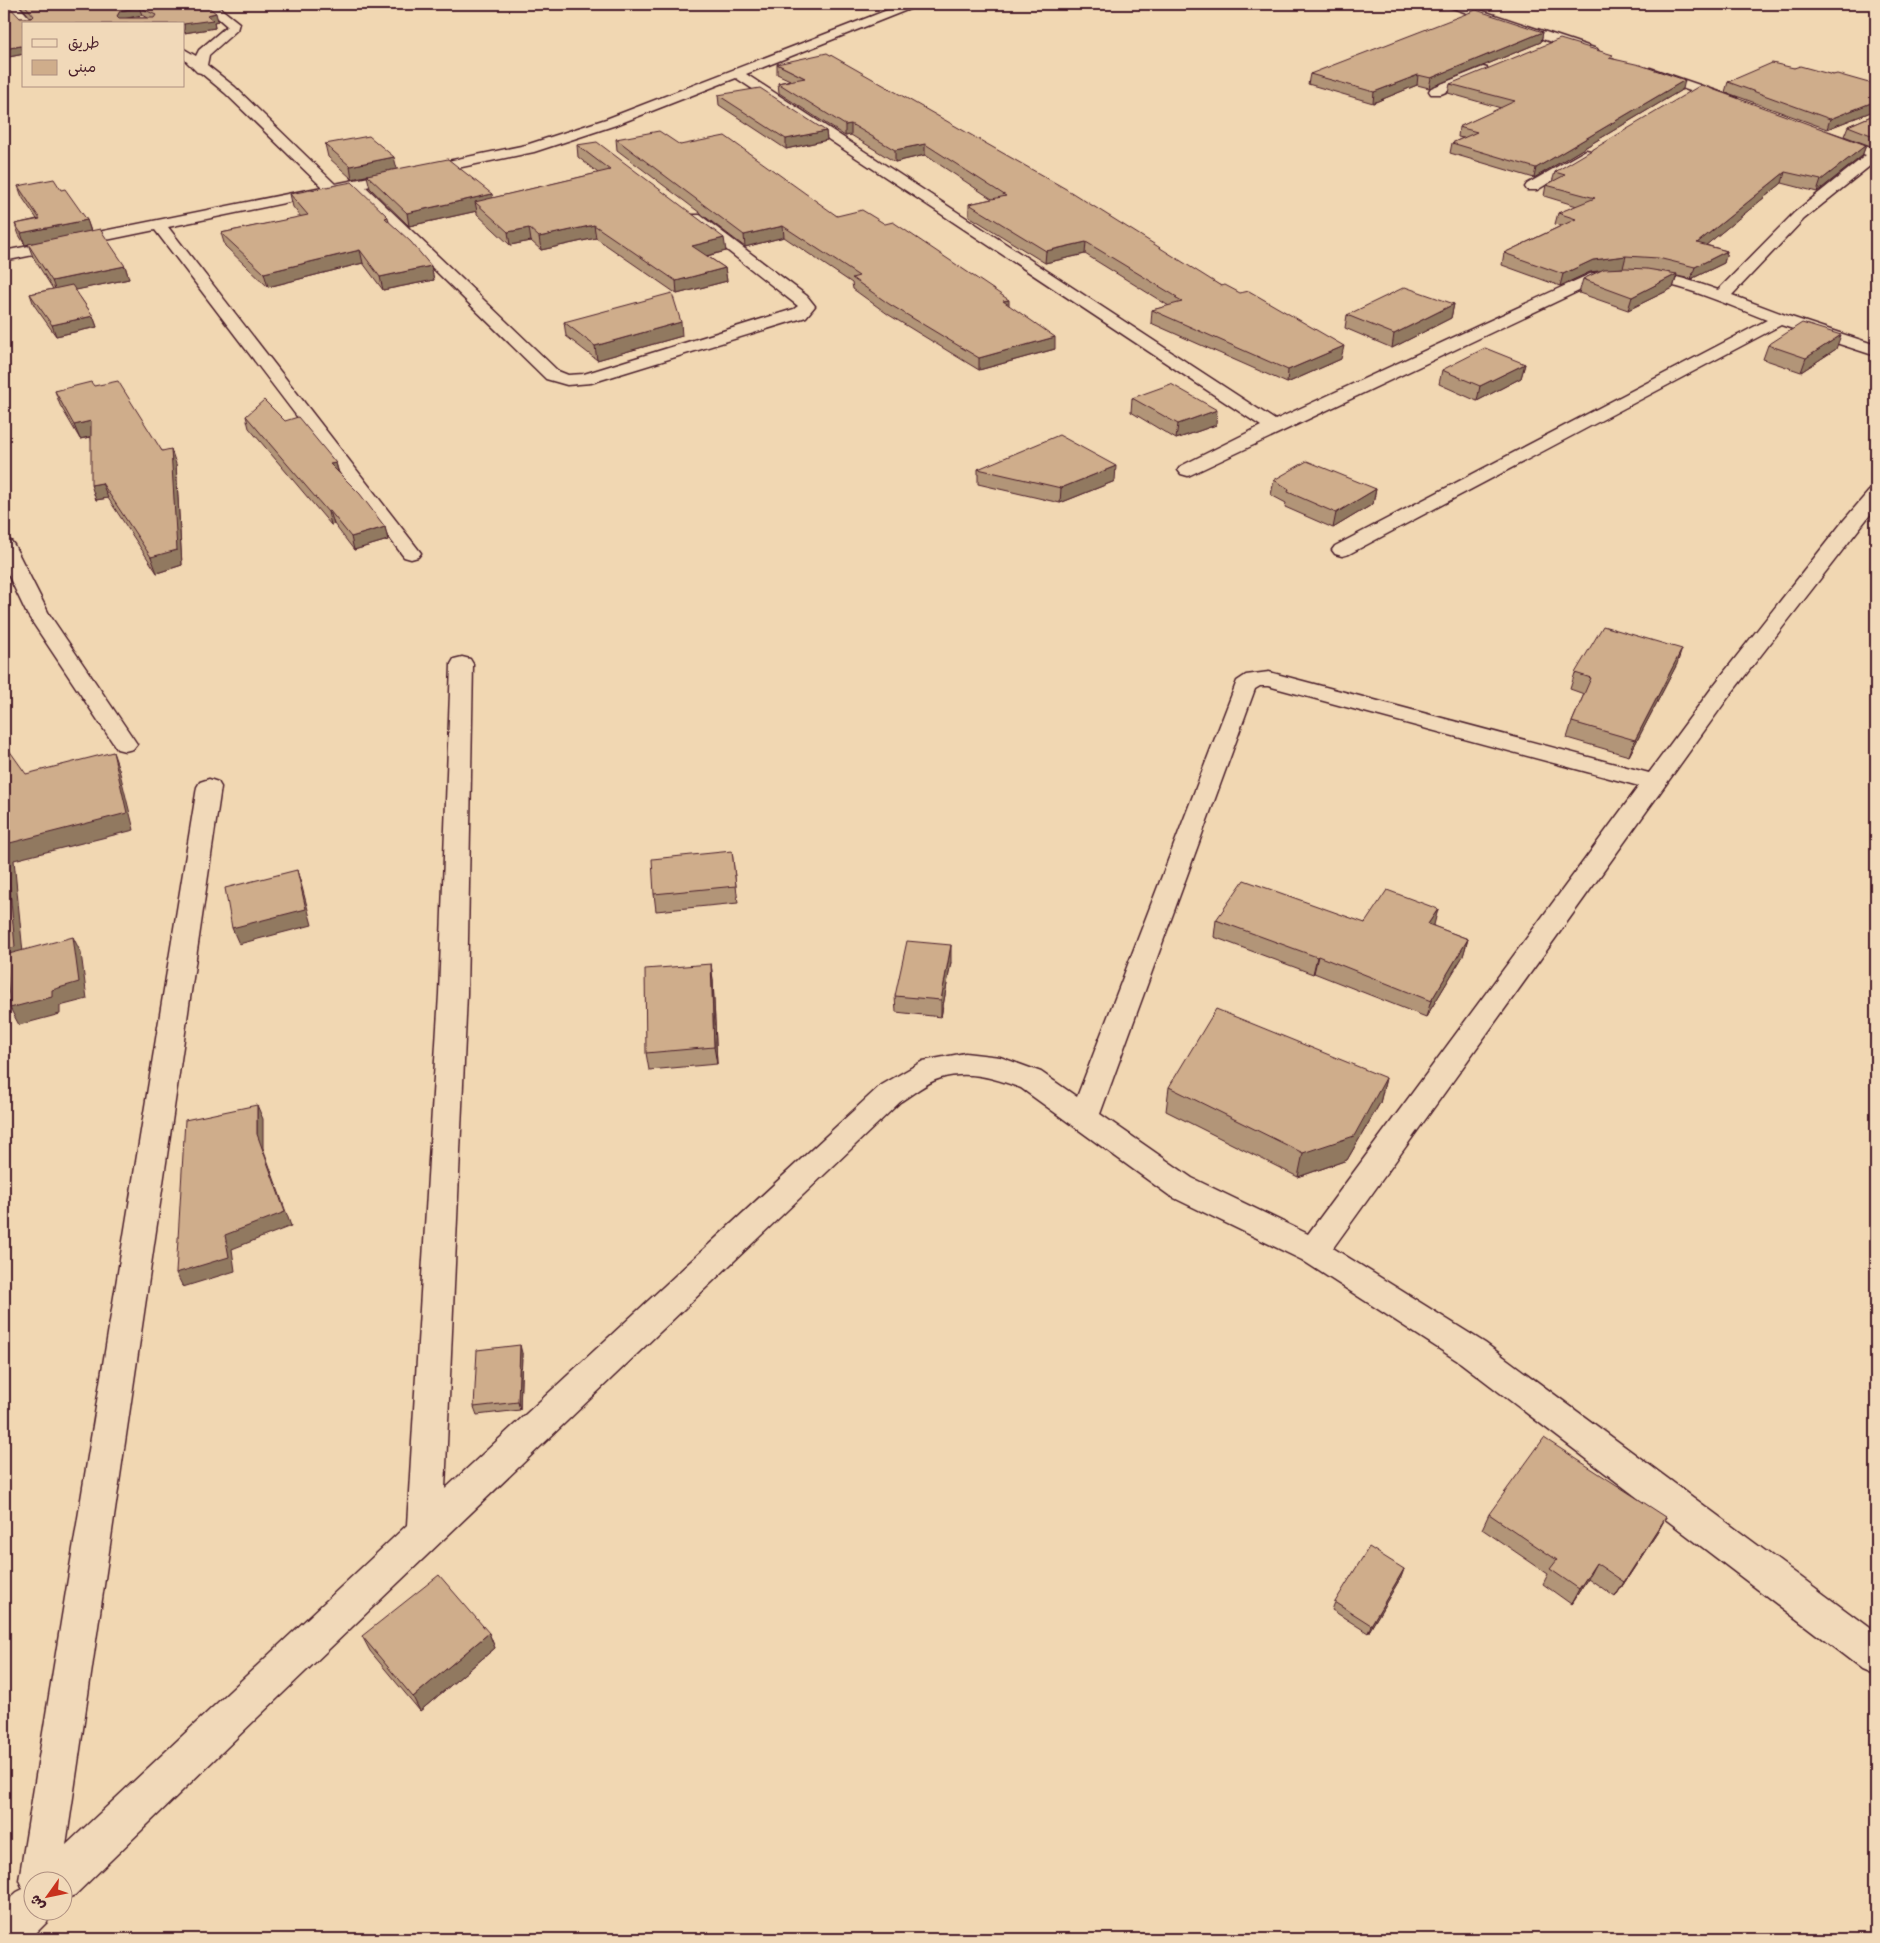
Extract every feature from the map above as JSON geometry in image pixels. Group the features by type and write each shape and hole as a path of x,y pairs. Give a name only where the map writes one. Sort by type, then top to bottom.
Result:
{"street":[{"path":"11,4 27,22"},
{"path":"202,69 201,58 203,53 233,27 233,23 208,4"},
{"path":"4,256 529,149 583,132 913,4"},
{"path":"1451,4 1605,56"},
{"path":"1541,48 1559,40"},
{"path":"185,54 230,90 331,188"},
{"path":"1436,90 1497,66"},
{"path":"1642,69 1743,105"},
{"path":"737,73 1274,427"},
{"path":"1680,98 1697,88"},
{"path":"1844,129 1823,134 1876,154"},
{"path":"583,132 599,144"},
{"path":"1532,187 1596,148"},
{"path":"1720,296 1799,216 1876,154"},
{"path":"355,184 552,375 566,380 585,378 800,313 807,306 801,299 684,210"},
{"path":"160,225 411,553"},
{"path":"1188,470 1274,427 1602,275 1631,273 1655,276 1720,296 1876,351"},
{"path":"1342,550 1781,319"},
{"path":"1313,1251 1722,690 1851,524 1876,495"},
{"path":"4,545 38,614 125,744"},
{"path":"425,1533 453,994 462,664"},
{"path":"1084,1118 1245,686 1254,680 1270,679 1656,782"},
{"path":"42,1870 209,787"},
{"path":"71,1870 890,1094 933,1069 965,1064 1000,1068 1031,1080 1181,1187 1313,1251 1473,1353 1876,1656"},
{"path":"4,1934 22,1917"}],"building":[{"path":"4,4 7,4 20,18 32,18 34,16 24,4 204,4 216,13 207,15 213,20 185,24 185,22 22,22 21,46 4,49","holes":["139,7 156,15 154,18 119,18 117,16 120,11"]},
{"path":"1476,10 1543,32 1431,78 1418,75 1374,92 1310,74"},
{"path":"1560,39 1613,55 1609,58 1640,65 1685,80 1536,168 1452,143 1477,132 1459,127 1515,101 1450,84"},
{"path":"827,53 1066,189 1221,286 1225,285 1240,293 1249,291 1344,346 1288,370 1152,310 1182,302 1175,298 1177,297 1086,242 1046,251 969,204 1006,196 925,144 895,150 851,124 845,125 778,83 805,78 777,64"},
{"path":"1772,63 1794,68 1800,66 1876,85 1876,101 1830,119 1728,82"},
{"path":"1701,85 1866,145 1821,180 1785,172 1697,243 1727,251 1695,267 1658,258 1626,256 1593,260 1563,274 1504,253 1576,219 1558,213 1595,198 1546,185 1565,175 1555,172"},
{"path":"760,88 826,131 786,139 718,95"},
{"path":"1876,114 1876,137 1848,126"},
{"path":"659,131 680,145 725,136 837,216 862,210 885,224 893,222 1009,300 1003,301 1055,337 979,358 889,304 852,278 859,276 783,226 744,235 616,139"},
{"path":"369,136 394,157 350,166 325,144"},
{"path":"597,142 724,238 692,246 725,268 676,281 594,225 539,237 529,228 508,232 475,202 610,170 577,145"},
{"path":"448,159 492,194 407,213 367,175"},
{"path":"54,179 61,190 65,189 87,220 21,233 15,224 40,219 18,186"},
{"path":"352,182 388,217 385,218 411,242 431,266 380,277 360,250 264,273 221,233 308,215 290,194"},
{"path":"100,229 125,266 52,281 28,244"},
{"path":"1626,268 1677,274 1632,297 1583,279 1604,269"},
{"path":"72,285 93,316 52,325 30,294"},
{"path":"1405,287 1454,304 1394,334 1347,315"},
{"path":"672,293 681,322 595,346 564,322"},
{"path":"1802,323 1841,335 1806,358 1768,345"},
{"path":"1485,348 1525,364 1480,386 1442,370"},
{"path":"118,381 162,451 171,449 177,550 151,557 102,483 91,485 91,421 74,425 55,391 91,382 94,386"},
{"path":"1171,384 1217,410 1178,424 1132,398"},
{"path":"264,400 285,421 298,417 336,463 330,464 360,494 385,527 351,537 246,416"},
{"path":"1059,435 1116,466 1061,488 978,469"},
{"path":"1307,461 1376,489 1336,513 1288,492 1289,489 1274,480"},
{"path":"1603,626 1682,649 1635,740 1572,722 1591,678 1575,673"},
{"path":"4,743 26,774 113,752 127,813 6,844 15,947 4,950"},
{"path":"732,851 736,886 654,894 652,859"},
{"path":"297,870 306,909 232,928 225,888"},
{"path":"1244,880 1365,923 1387,890 1438,909 1428,924 1468,939 1431,1001 1318,956 1216,920"},
{"path":"73,937 79,982 52,990 52,997 10,1008 5,955"},
{"path":"907,941 951,945 941,1000 895,996"},
{"path":"711,964 714,1047 646,1053 645,969"},
{"path":"1216,1009 1386,1078 1354,1136 1303,1153 1169,1087"},
{"path":"257,1105 257,1134 285,1212 225,1235 229,1257 176,1273 185,1120"},
{"path":"520,1345 518,1402 474,1407 477,1350"},
{"path":"1544,1438 1666,1517 1624,1582 1596,1563 1579,1589 1550,1569 1557,1560 1489,1514"},
{"path":"1369,1547 1404,1569 1371,1625 1335,1602"},
{"path":"439,1575 489,1633 413,1697 362,1636"}]}
